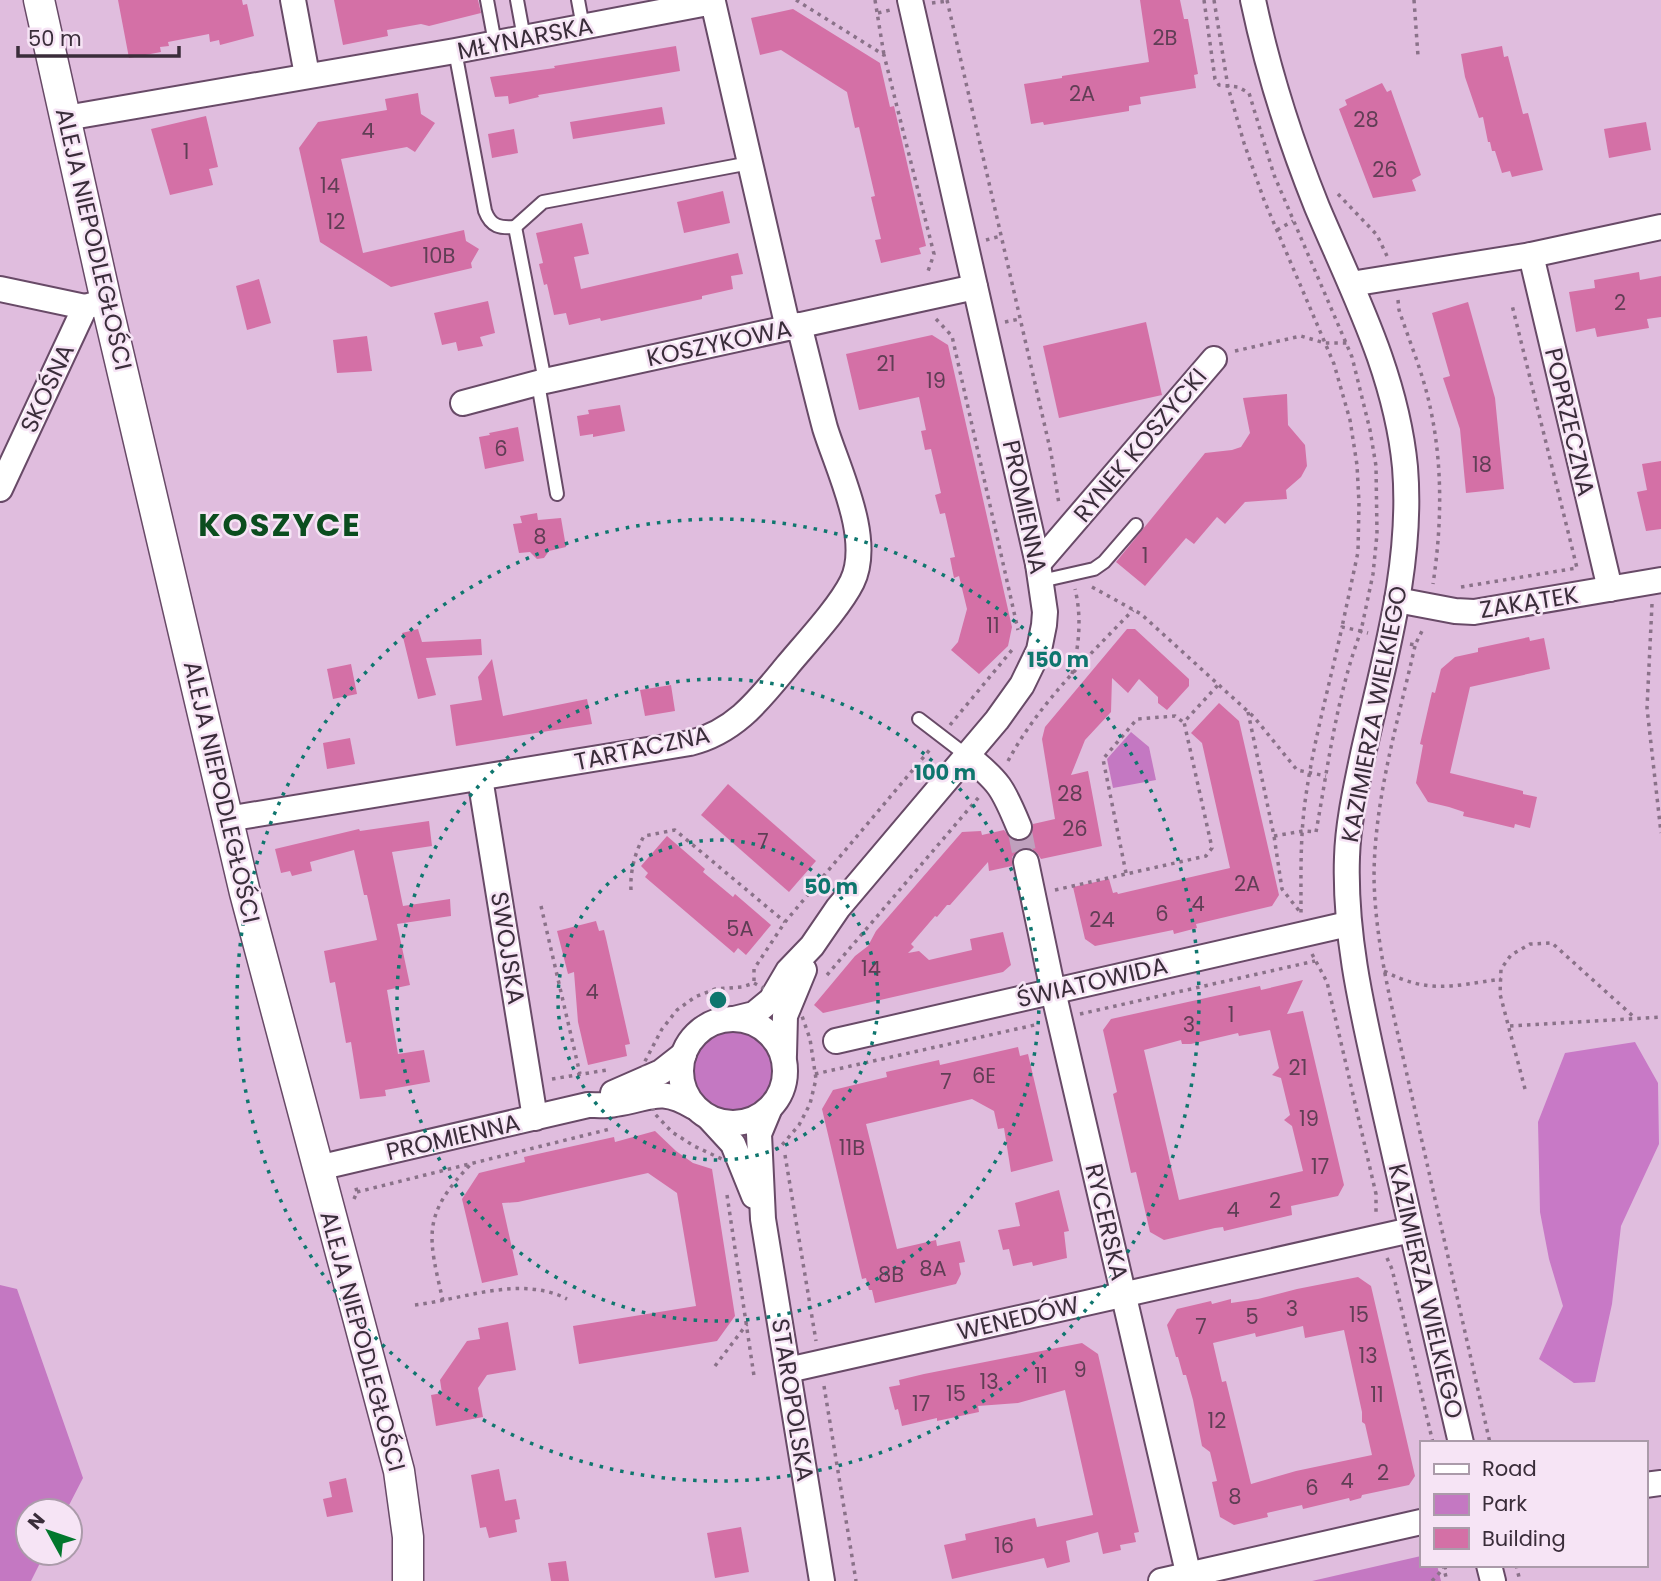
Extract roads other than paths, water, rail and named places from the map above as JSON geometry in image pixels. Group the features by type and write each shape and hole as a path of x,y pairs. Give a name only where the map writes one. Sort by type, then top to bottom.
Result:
{"street":[{"name":"ALEJA NIEPODLEGŁOŚCI","path":"38,0 65,118 96,304 227,819 398,1471 407,1526 408,1581"},
{"path":"293,0 307,75"},
{"name":"PROMIENNA","path":"784,1058 784,1000 788,971 812,946 838,908 996,720 1022,685 1035,662 1044,625 1040,573 910,0"},
{"name":"KAZIMIERZA WIELKIEGO","path":"1253,0 1288,129 1385,371 1405,465 1405,545 1397,600 1349,833 1346,890 1355,975 1461,1441"},
{"name":"MŁYNARSKA","path":"65,118 583,27 633,8 713,2 750,163 794,327"},
{"path":"1351,284 1531,255 1661,227"},
{"name":"POPRZECZNA","path":"1531,255 1610,589"},
{"name":"KOSZYKOWA","path":"463,403 541,382 975,287"},
{"path":"0,289 96,304"},
{"name":"SKOŚNA","path":"0,489 96,304"},
{"name":"TARTACZNA","path":"227,819 690,743 716,734 751,710 853,581 857,561 851,503 794,327"},
{"name":"RYNEK KOSZYCKI","path":"1040,573 1060,539 1213,359"},
{"name":"ZAKĄTEK","path":"1397,600 1474,612 1657,581"},
{"path":"966,755 996,779 1019,827"},
{"name":"SWOJSKA","path":"480,778 535,1118"},
{"name":"RYCERSKA","path":"1026,862 1053,991 1189,1578"},
{"name":"ŚWIATOWIDA","path":"836,1041 1053,991 1303,923 1348,923"},
{"name":"PROMIENNA","path":"734,1019 754,1014 784,1000"},
{"path":"702,1113 682,1082 680,1072 688,1044 713,1023 734,1019 756,1024 765,1030 780,1047 784,1058 783,1086 759,1134 736,1160"},
{"name":"PROMIENNA","path":"318,1168 588,1105 650,1103 662,1072 684,1054"},
{"path":"650,1103 661,1094 673,1096 702,1113 730,1124 751,1121 769,1110"},
{"name":"STAROPOLSKA","path":"702,1113 727,1135 763,1219 822,1581"},
{"name":"WENEDÓW","path":"788,1370 1411,1230"},
{"path":"1161,1581 1189,1578 1420,1522"}],"lane":[{"path":"487,0 495,43"},
{"path":"517,0 524,38"},
{"path":"578,0 583,27"},
{"path":"455,51 485,211 495,226 516,228 543,202 750,163"},
{"path":"516,228 557,494"},
{"path":"1040,573 1072,575 1090,571 1101,564 1136,525"},
{"path":"919,719 966,755"}],"tunnel":[{"path":"1019,827 1026,862"}],"district":[{"name":"KOSZYCE","path":"280,524"}]}
